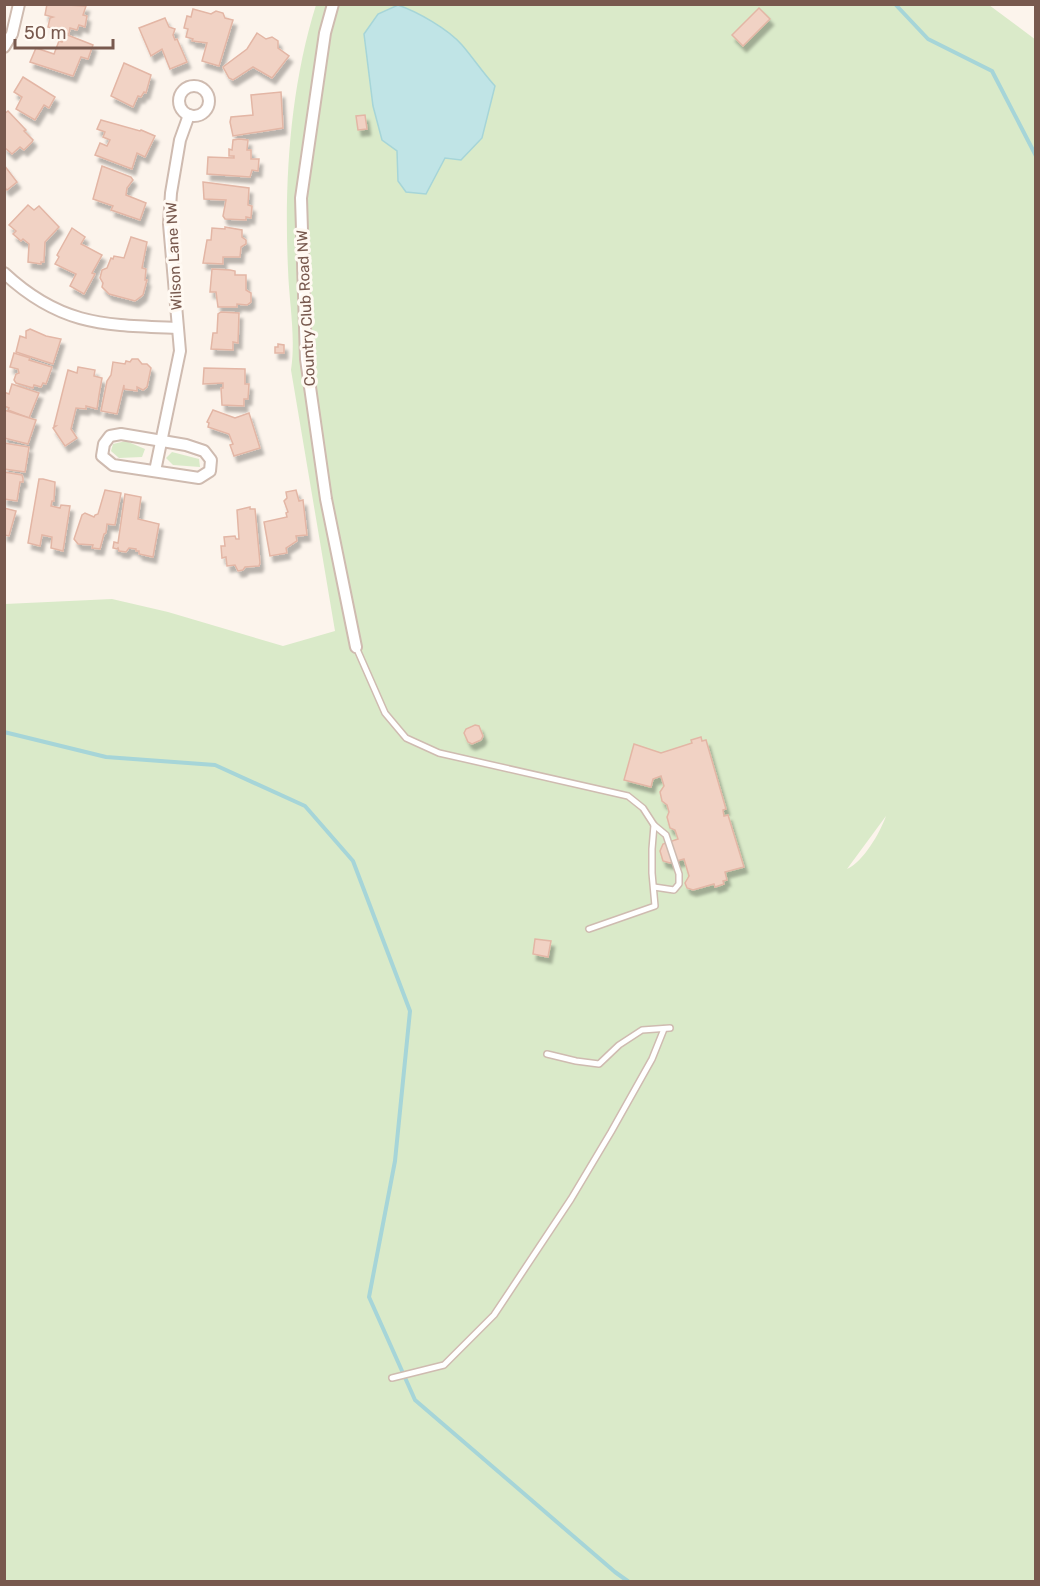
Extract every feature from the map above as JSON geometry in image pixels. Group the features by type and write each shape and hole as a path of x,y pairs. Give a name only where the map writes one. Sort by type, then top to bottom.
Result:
{"street":[{"path":"4,46 12,34 19,4"},
{"name":"Country Club Road NW","path":"333,4 326,33 301,198 306,347 326,499 356,647"},
{"name":"Wilson Lane NW","path":"155,471 180,351 169,224 171,193 180,140 189,115"},
{"name":"Wilson Lane NW","path":"4,273 20,288 59,313 105,325 177,328"},
{"path":"121,434 204,451 211,460 210,471 199,478 155,471 113,465 102,456 104,444 110,436 121,434"}],"lane":[{"path":"356,647 385,713 406,738 440,753 628,796 643,807 654,825 666,835 679,874 679,884 674,890 654,887"},
{"path":"589,929 656,906 652,849 654,825"},
{"path":"392,1378 444,1365 494,1315 611,1132 667,1028 642,1030 619,1045 600,1064 548,1054"}],"green space":[{"path":"316,5 989,5 1036,40 1035,1581 5,1581 5,604 112,599 168,612 283,646 335,631 291,370 293,332 287,236 288,169 295,102 307,37","holes":["886,816 865,854 847,869"]},
{"path":"126,441 145,449 142,457 119,458 111,451 113,444"},
{"path":"172,452 199,459 200,467 173,465 166,458"}],"water":[{"path":"398,5 449,33 462,45 495,86 482,138 461,160 445,158 426,194 406,192 398,181 397,151 382,140 373,106 364,34 378,14"}],"building":[{"path":"47,4 86,6 83,15 87,16 85,27 79,25 77,30 70,28 69,34 48,27 50,18 53,17 45,15"},
{"path":"759,8 770,19 743,46 732,35"},
{"path":"193,9 211,14 216,11 223,13 225,18 233,20 219,66 202,61 207,43 192,41 193,39 186,37 188,29 184,28 187,16 191,17"},
{"path":"165,18 169,27 175,29 173,35 187,62 170,69 162,49 151,56 139,28"},
{"path":"257,33 266,39 272,37 278,41 278,48 289,56 272,78 253,67 233,80 229,78 223,67 247,49"},
{"path":"65,34 93,45 88,59 81,57 73,76 30,62 36,48 54,54 59,41 62,42"},
{"path":"124,63 151,75 146,93 144,92 141,97 138,96 133,107 111,96"},
{"path":"23,77 55,97 49,108 44,105 35,120 16,109 22,97 14,92"},
{"path":"281,92 283,128 233,136 231,117 253,115 251,95"},
{"path":"8,111 33,140 24,150 20,147 12,154 4,147 4,114"},
{"path":"365,115 367,129 358,130 356,116"},
{"path":"101,120 155,136 145,157 137,153 132,169 95,155 100,143 107,146 110,140 103,137 105,132 97,129"},
{"path":"233,140 248,140 247,150 251,150 251,159 259,159 258,171 252,170 250,177 207,174 208,157 234,158 234,156 229,156 229,149 232,150"},
{"path":"4,165 17,182 7,190 4,187"},
{"path":"102,166 131,177 133,180 127,188 126,195 146,203 140,220 111,210 113,206 93,199"},
{"path":"203,182 249,188 248,205 252,206 251,218 246,217 246,220 225,219 223,216 226,200 204,199"},
{"path":"28,205 34,210 39,206 59,227 45,242 44,262 41,264 28,262 29,244 13,234 16,231 9,225"},
{"path":"225,227 242,230 242,237 246,240 246,244 241,247 240,257 223,257 223,264 203,263 207,240 211,240 212,228 225,229"},
{"path":"72,228 85,237 81,244 102,255 84,294 70,286 76,274 55,264 59,257 57,255"},
{"path":"131,237 147,242 142,268 146,269 145,280 147,280 143,295 135,301 109,294 102,287 103,283 100,278 102,270 107,268 111,258 113,259 114,256 124,258"},
{"path":"212,269 230,270 235,271 235,275 246,275 246,290 251,293 251,302 247,305 237,304 237,307 218,307 216,292 210,292"},
{"path":"221,312 239,313 238,343 233,342 233,350 211,349 213,333 217,333 218,314"},
{"path":"30,329 61,339 53,364 16,352 20,336 26,338 26,331"},
{"path":"278,344 284,345 284,353 275,353 275,347 278,347"},
{"path":"14,353 52,367 46,384 43,383 41,387 34,385 33,388 16,383 14,380 16,374 19,373 18,369 10,367"},
{"path":"132,359 138,359 142,364 147,364 151,368 147,387 143,390 137,387 137,391 124,389 124,385 117,414 101,411 113,362 125,364 126,361 130,362"},
{"path":"78,367 95,370 94,376 102,378 97,409 86,406 86,409 76,408 71,429 77,438 65,446 53,428 56,426 54,426 68,370 77,373"},
{"path":"204,368 245,369 245,384 249,384 248,399 244,399 244,406 222,405 223,383 203,384"},
{"path":"12,384 39,393 29,418 8,410 9,408 4,406 4,392 9,394"},
{"path":"4,410 36,420 28,444 4,438"},
{"path":"213,410 235,418 249,413 260,448 234,456 229,434 208,427 207,422"},
{"path":"4,443 29,447 25,472 4,469"},
{"path":"4,472 22,475 23,482 20,482 17,501 4,499"},
{"path":"39,479 55,482 54,501 51,506 60,508 61,505 70,506 63,551 51,548 52,537 42,535 40,546 28,543"},
{"path":"105,490 121,493 115,525 107,524 100,549 92,548 93,545 78,544 74,539 82,515 85,513 94,517 98,514"},
{"path":"296,490 299,501 303,500 307,535 296,536 297,541 286,548 287,553 270,556 264,522 287,517 288,512 284,501 287,498 286,492"},
{"path":"125,494 141,497 138,519 159,524 153,557 139,554 136,549 129,548 126,552 113,548 114,542 118,543"},
{"path":"250,507 250,509 255,509 260,563 259,566 245,567 238,571 235,565 227,566 226,557 222,558 221,546 225,546 224,537 235,536 239,539 237,510"},
{"path":"4,508 16,511 9,536 4,535"},
{"path":"475,725 479,726 483,736 481,740 472,744 468,742 464,733 466,729"},
{"path":"701,737 702,741 706,740 726,809 723,810 724,816 728,815 744,867 725,872 727,880 723,881 724,884 715,887 714,884 693,890 687,888 685,883 689,876 684,859 670,863 663,861 660,851 663,844 678,839 675,830 670,828 667,805 662,801 660,792 664,786 661,776 653,779 651,787 624,780 634,744 661,753 692,743 691,740"},
{"path":"535,939 551,941 548,957 533,954"}],"waterway":[{"path":"895,4 928,39 992,71 1036,156"},
{"path":"4,732 106,757 215,765 305,806 353,861 410,1011 395,1161 369,1297 415,1400 629,1582"}]}
